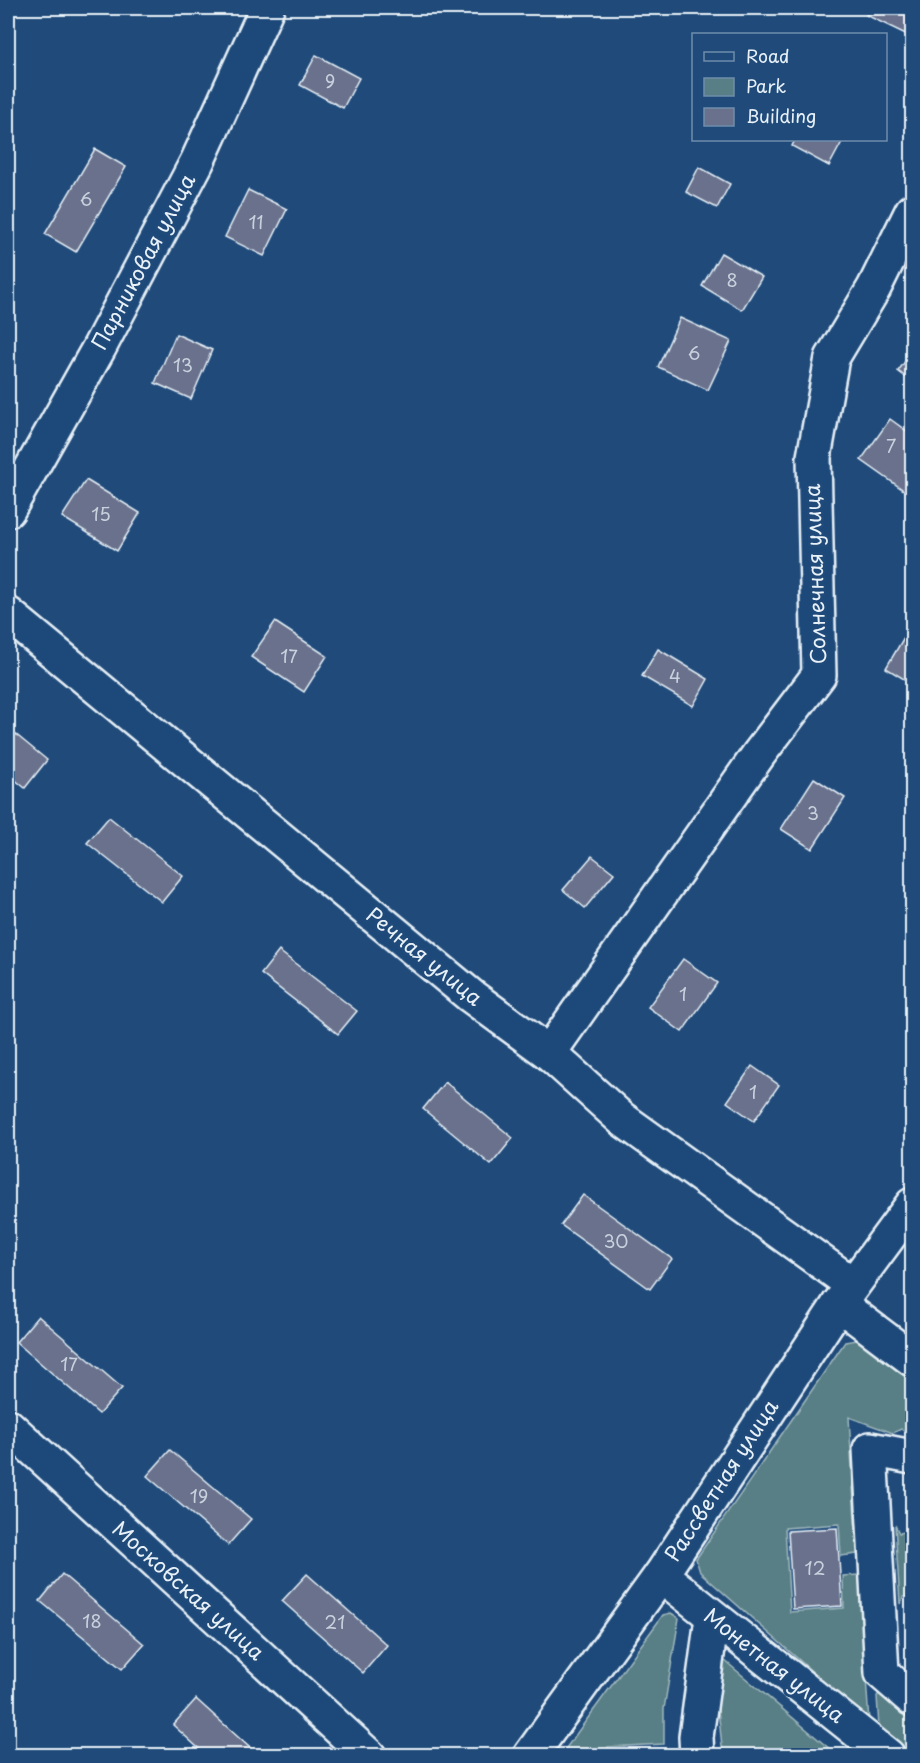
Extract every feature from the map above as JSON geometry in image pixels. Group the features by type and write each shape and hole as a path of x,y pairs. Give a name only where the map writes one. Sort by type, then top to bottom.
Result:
{"street":[{"name":"Парниковая улица","path":"8,510 99,348 197,162 267,8"},
{"name":"Солнечная улица","path":"549,1053 759,754 819,675 814,457 832,358 874,288 912,211"},
{"name":"Речная улица","path":"8,614 471,996 549,1053 622,1119 845,1294 912,1359"},
{"name":"Рассветная улица","path":"530,1755 661,1575 845,1294 912,1205"},
{"name":"Московская улица","path":"8,1426 369,1755"},
{"path":"912,1457 870,1449 882,1673 912,1699"},
{"name":"Монетная улица","path":"661,1575 712,1618 888,1755"},
{"path":"697,1755 696,1737 712,1618"}],"green space":[{"path":"857,1340 912,1382 911,1433 901,1429 893,1433 849,1417 857,1554 841,1556 839,1524 785,1528 790,1612 844,1608 843,1576 859,1575 869,1722 700,1572 696,1559 845,1342"},
{"path":"895,1525 899,1533 912,1531 912,1594 903,1597 900,1604"},
{"path":"671,1613 679,1618 664,1709 664,1744 608,1747 608,1755 561,1755 663,1615"},
{"path":"718,1655 837,1755 723,1755 713,1663"},
{"path":"880,1693 912,1719 912,1754 879,1727 877,1696"}],"building":[{"path":"870,8 912,8 912,37 866,15"},
{"path":"316,55 359,78 343,108 300,85"},
{"path":"794,141 842,141 829,166 792,146"},
{"path":"95,149 126,167 76,252 45,234"},
{"path":"699,167 730,184 717,208 686,192"},
{"path":"248,190 287,209 264,256 225,237"},
{"path":"721,253 762,277 742,310 702,286"},
{"path":"680,318 731,341 708,390 658,367"},
{"path":"176,334 212,350 191,399 155,383"},
{"path":"912,352 912,382 898,371"},
{"path":"890,419 912,435 912,482 905,491 861,460"},
{"path":"86,480 140,513 117,551 62,517"},
{"path":"275,622 327,656 304,692 251,657"},
{"path":"907,632 912,635 912,684 886,668"},
{"path":"658,649 708,679 693,706 642,676"},
{"path":"8,728 47,760 25,788 8,774"},
{"path":"814,778 845,798 812,849 781,829"},
{"path":"109,817 183,876 162,902 87,843"},
{"path":"592,856 614,873 585,908 563,890"},
{"path":"279,951 357,1011 338,1034 261,974"},
{"path":"683,959 717,983 682,1032 648,1007"},
{"path":"752,1066 779,1085 754,1121 727,1102"},
{"path":"445,1082 513,1138 491,1165 423,1109"},
{"path":"583,1195 672,1259 650,1289 561,1225"},
{"path":"38,1316 122,1388 99,1414 16,1342"},
{"path":"170,1450 251,1519 228,1545 147,1476"},
{"path":"837,1528 842,1606 793,1609 788,1531"},
{"path":"62,1574 144,1644 122,1669 40,1601"},
{"path":"307,1574 387,1645 363,1673 282,1601"},
{"path":"196,1699 259,1756 207,1756 173,1725"},
{"path":"665,1750 665,1756 614,1756 614,1753"}]}
